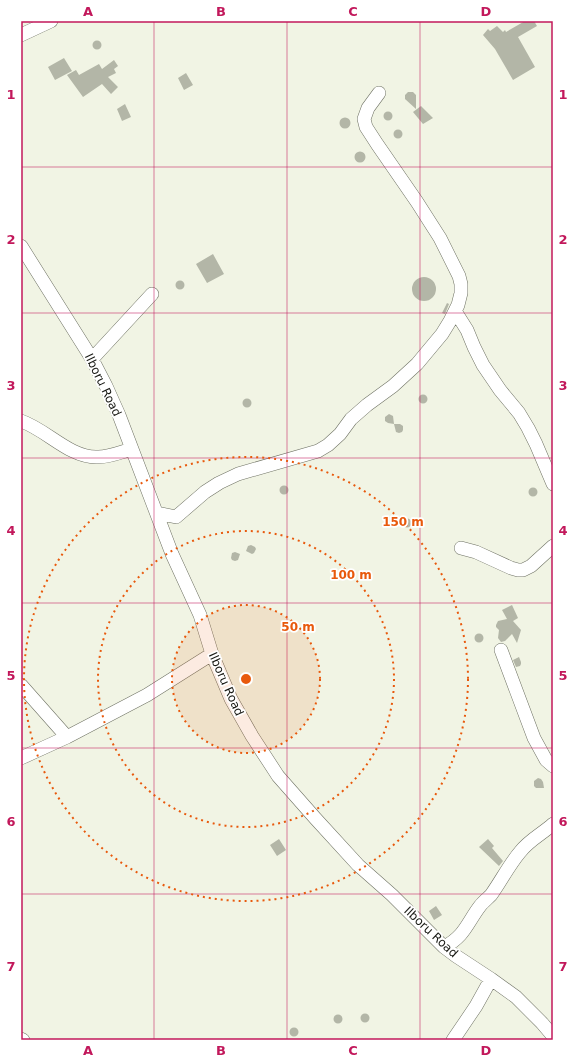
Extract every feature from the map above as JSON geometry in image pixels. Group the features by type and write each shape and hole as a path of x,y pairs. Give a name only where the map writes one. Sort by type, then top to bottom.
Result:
{"street":[{"path":"21,35 52,21"},
{"path":"157,513 176,517 205,492 220,482 238,474 269,464 318,451 328,445 340,434 351,419 418,364 442,334 455,311 461,293 459,276 440,238 366,127 364,119 368,108 379,93"},
{"name":"Ilboru Road","path":"21,246 92,359 106,386 172,554 200,615 212,654 230,699 278,776 358,865 392,895 444,947 516,997 553,1036"},
{"path":"92,359 152,294"},
{"path":"455,311 467,330 483,365 528,428 553,484"},
{"path":"21,421 33,425 74,452 85,456 97,458 132,449"},
{"path":"461,548 476,552 511,568 523,570 531,566 553,546"},
{"path":"501,650 534,738 544,756 553,766"},
{"path":"21,758 67,737 147,695 212,654"},
{"path":"21,685 67,737"},
{"path":"444,947 452,943 467,928 520,851 553,824"},
{"path":"453,1040 476,1006 491,979"}],"building":[{"path":"525,21 534,21 537,26 518,37 535,67 513,80 495,49 483,35 488,29 490,31 497,26 503,32 505,30 506,32"},
{"path":"95,41 99,41 101,45 99,49 95,49 93,47 93,43"},
{"path":"64,58 72,71 55,80 48,67"},
{"path":"114,60 118,66 114,69 116,73 108,77 118,87 111,94 102,84 83,97 67,75 76,70 79,75 99,64 102,69"},
{"path":"186,73 193,85 184,90 178,78"},
{"path":"408,92 413,92 416,95 416,109 405,99 405,95"},
{"path":"125,104 131,117 122,121 117,109"},
{"path":"421,106 433,118 423,124 413,112"},
{"path":"386,112 390,112 392,116 390,120 386,120 384,118 384,114"},
{"path":"343,118 347,118 349,119 349,127 343,128 340,125 340,121"},
{"path":"396,130 400,130 402,134 400,138 396,138 394,136 394,132"},
{"path":"360,151 364,153 366,157 364,161 360,163 356,161 354,157 356,153"},
{"path":"213,254 224,274 207,283 196,264"},
{"path":"424,277 429,278 435,284 435,294 429,300 424,301 419,300 413,294 412,289 413,284 419,278"},
{"path":"178,281 182,281 184,285 182,289 178,289 176,287 176,283"},
{"path":"447,303 449,304 445,314 442,313"},
{"path":"421,395 425,395 427,399 425,403 421,403 419,401 419,397"},
{"path":"245,399 249,399 251,403 249,407 245,407 243,405 243,401"},
{"path":"389,414 393,416 394,424 385,421 385,417"},
{"path":"394,424 400,424 403,426 402,432 396,432"},
{"path":"282,486 286,486 288,490 286,494 282,494 280,492 280,488"},
{"path":"531,488 535,488 537,492 535,496 531,496 529,494 529,490"},
{"path":"405,519 409,519 411,523 409,527 405,527 403,525 403,521"},
{"path":"251,545 256,549 252,554 246,551 248,546"},
{"path":"235,552 240,554 238,560 235,561 231,558 232,553"},
{"path":"512,605 518,618 513,621 521,630 517,643 512,634 505,641 501,642 498,638 499,630 496,625 498,621 507,619 502,610"},
{"path":"477,634 481,634 483,638 481,642 477,642 475,640 475,636"},
{"path":"519,657 521,664 520,666 516,667 513,660"},
{"path":"538,778 543,782 544,788 536,788 534,786 534,781"},
{"path":"279,839 286,850 277,856 270,845"},
{"path":"488,839 494,846 492,848 503,861 499,866 479,847"},
{"path":"436,906 442,915 434,920 429,911"},
{"path":"363,1014 367,1014 369,1018 367,1022 363,1022 361,1020 361,1016"},
{"path":"336,1015 340,1015 342,1019 340,1023 336,1023 334,1021 334,1017"},
{"path":"292,1028 296,1028 298,1032 296,1036 292,1036 290,1034 290,1030"}]}
